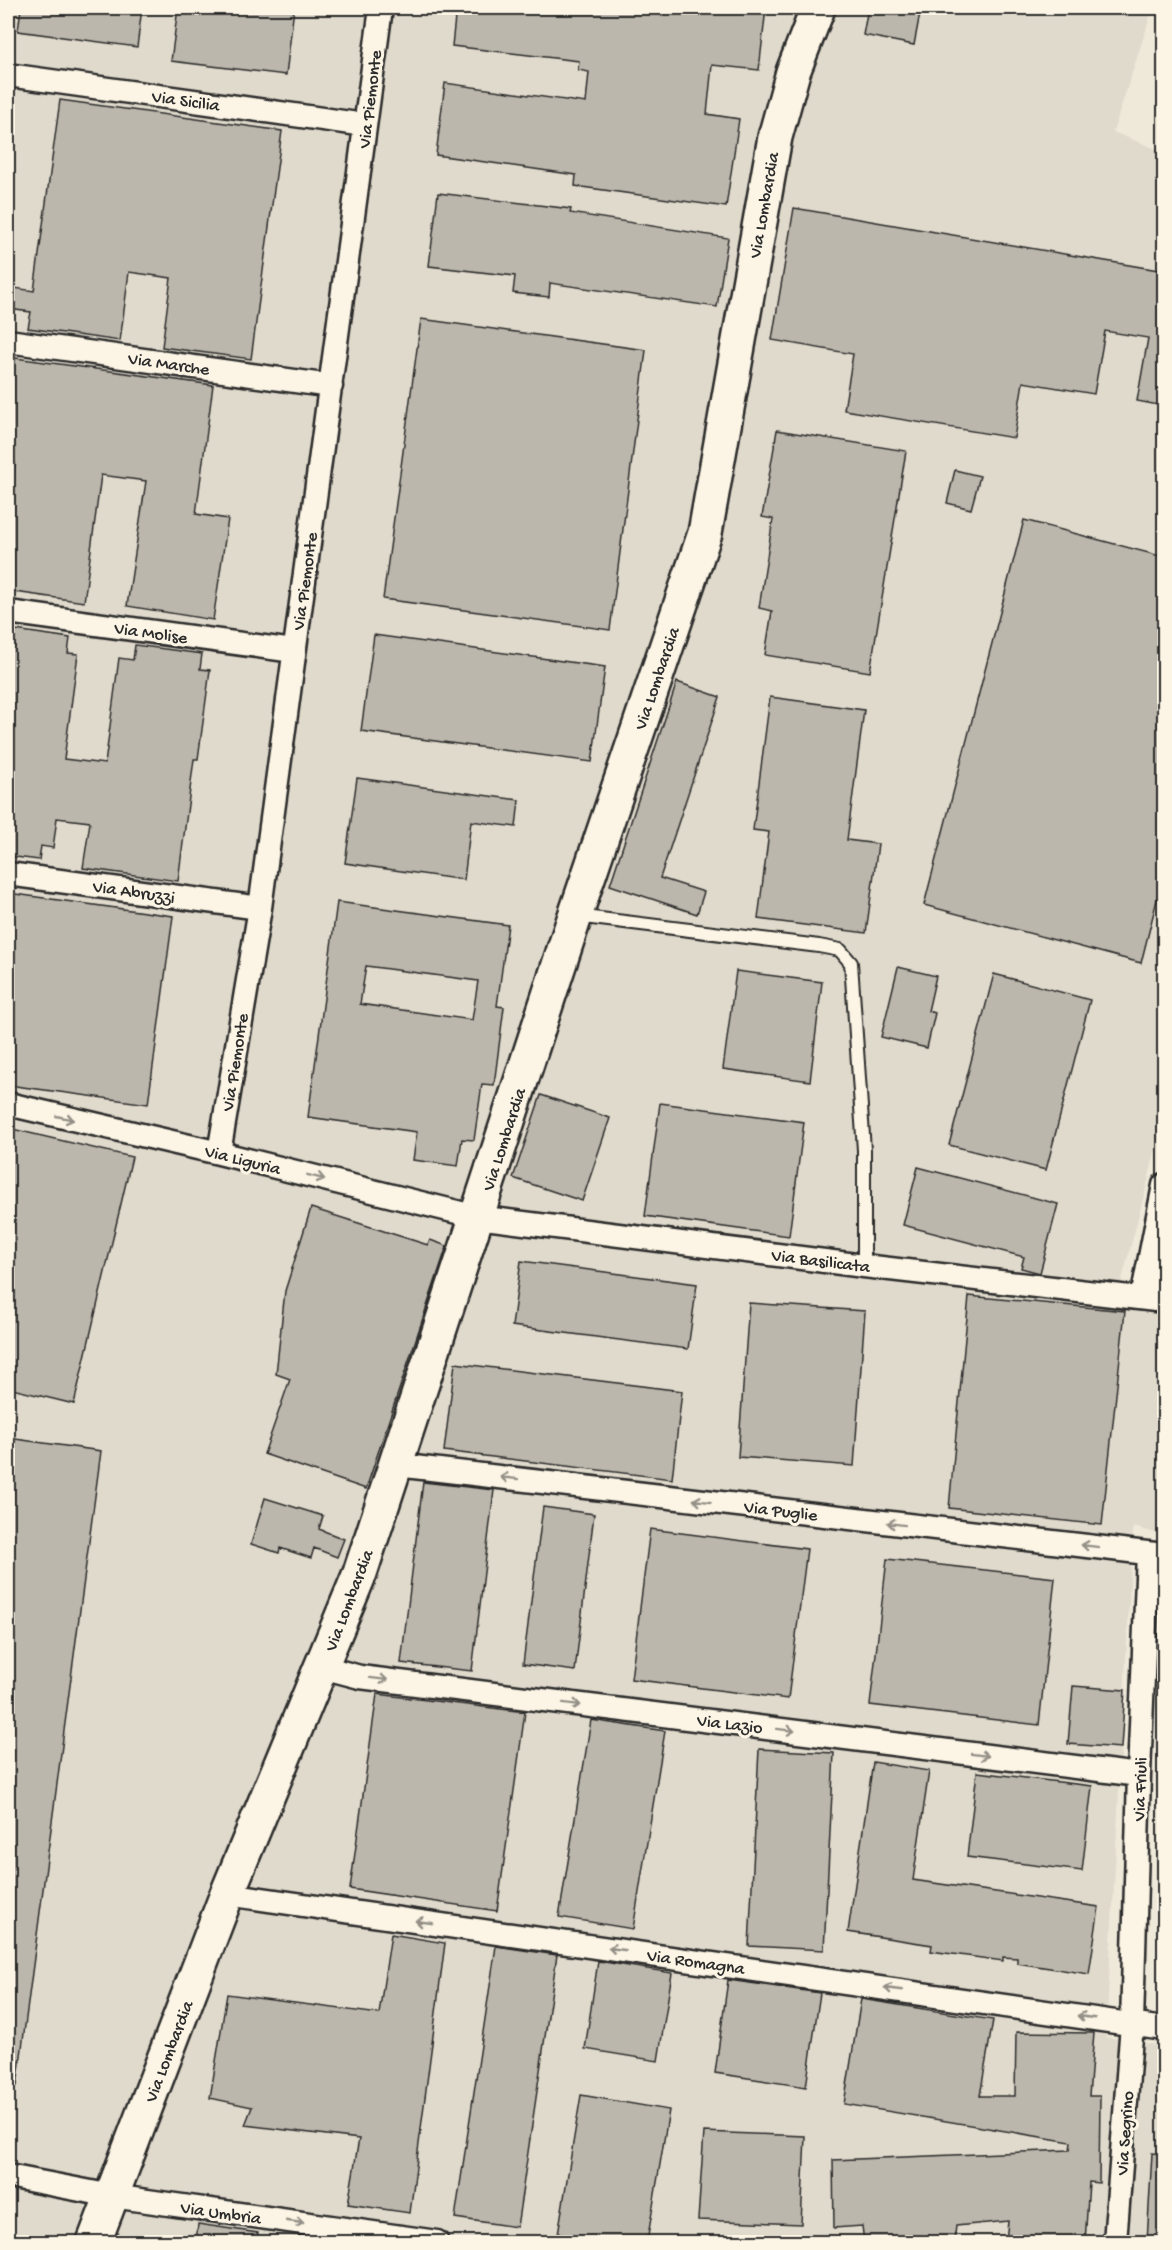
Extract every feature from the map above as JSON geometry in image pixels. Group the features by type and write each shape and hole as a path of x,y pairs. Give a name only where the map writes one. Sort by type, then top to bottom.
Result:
{"street":[{"name":"Via Piemonte","path":"219,1153 260,908 381,8"},
{"name":"Via Lombardia","path":"94,2242 227,1894 360,1573 575,916 705,533 775,137 793,72 818,8"},
{"name":"Via Sicilia","path":"8,75 365,125"},
{"name":"Via Marche","path":"8,341 331,386"},
{"name":"Via Molise","path":"8,612 294,651"},
{"name":"Via Abruzzi","path":"8,874 260,908"},
{"name":"Via Liguria","path":"8,1104 477,1217"},
{"path":"1153,1300 1164,1185"},
{"name":"Via Basilicata","path":"477,1217 1153,1300"},
{"name":"Via Puglie","path":"397,1465 1156,1554"},
{"name":"Via Friuli","path":"1132,2024 1139,1775 1156,1554"},
{"name":"Via Lazio","path":"322,1666 360,1677 1139,1775"},
{"name":"Via Romagna","path":"227,1894 1164,2029"},
{"name":"Via Segrino","path":"1115,2242 1132,2024"},
{"name":"Via Umbria","path":"8,2176 112,2196 437,2242"}],"lane":[{"path":"575,916 819,946 840,950 851,963 864,1150 864,1266"}],"shaded area":[{"path":"8,8 1153,8 1113,132 1164,152 1164,1119 1115,1306 1164,1315 1164,1535 1133,1527 1106,2037 1164,2046 1164,2242 8,2242"}],"building":[{"path":"21,8 142,8 137,47 18,31"},
{"path":"178,8 294,8 286,75 171,61"},
{"path":"456,8 766,8 759,70 712,65 707,114 739,119 726,207 575,186 576,175 436,155 445,83 586,103 589,72 578,70 579,61 452,46"},
{"path":"868,8 921,8 914,45 863,35"},
{"path":"60,100 282,131 251,359 162,347 171,278 129,272 120,341 28,328 31,312 8,309 8,287 34,291"},
{"path":"438,193 571,209 570,213 728,238 717,307 550,283 549,297 513,293 515,276 429,266"},
{"path":"794,208 1164,271 1164,406 1137,401 1148,338 1105,331 1094,394 1023,382 1014,438 844,410 853,354 772,340"},
{"path":"421,319 646,350 610,630 383,599"},
{"path":"8,357 213,385 196,514 228,519 213,620 127,606 146,481 101,475 84,602 8,591 8,522 15,463 8,462"},
{"path":"777,430 906,451 870,672 765,655 772,611 759,608 773,519 762,517"},
{"path":"955,470 980,476 971,509 947,503"},
{"path":"1024,520 1164,557 1164,872 1141,963 924,905"},
{"path":"8,629 70,638 68,653 78,654 64,759 105,764 119,658 133,660 135,645 202,654 200,669 210,670 198,759 194,759 178,881 83,868 90,822 57,818 53,848 41,846 39,860 8,856"},
{"path":"374,635 605,667 592,762 361,731"},
{"path":"677,682 720,697 660,878 704,892 697,914 610,885"},
{"path":"770,697 864,710 847,840 878,844 866,933 758,919 769,832 753,830"},
{"path":"357,778 519,800 516,827 471,821 464,880 345,863"},
{"path":"8,893 173,916 148,1104 8,1085"},
{"path":"337,902 508,925 497,1006 504,1007 494,1085 482,1084 474,1140 462,1139 458,1166 413,1160 417,1132 308,1117","holes":["366,966 478,981 472,1020 360,1004"]},
{"path":"898,967 936,976 928,1011 935,1013 927,1048 881,1037"},
{"path":"736,971 822,982 810,1081 723,1069"},
{"path":"994,974 1090,1000 1046,1170 949,1145"},
{"path":"541,1095 610,1118 582,1201 513,1178"},
{"path":"660,1103 804,1122 789,1236 645,1216"},
{"path":"8,1128 132,1157 74,1404 8,1388"},
{"path":"918,1167 1058,1204 1040,1273 1021,1268 1024,1257 903,1225"},
{"path":"311,1208 428,1245 430,1240 447,1246 366,1489 264,1454 290,1379 276,1374 285,1291"},
{"path":"521,1261 697,1284 688,1349 512,1326"},
{"path":"969,1296 1125,1311 1102,1525 949,1508"},
{"path":"749,1303 865,1311 854,1466 738,1457"},
{"path":"455,1363 682,1391 672,1479 444,1451"},
{"path":"8,1438 101,1451 17,2086 8,2086"},
{"path":"423,1482 494,1490 472,1671 401,1663"},
{"path":"265,1498 323,1516 319,1529 344,1539 337,1557 314,1548 311,1558 280,1548 279,1553 251,1544"},
{"path":"543,1507 594,1514 575,1671 523,1664"},
{"path":"650,1529 807,1549 788,1699 631,1679"},
{"path":"887,1559 1055,1578 1039,1725 870,1705"},
{"path":"1073,1686 1125,1690 1121,1748 1068,1744"},
{"path":"377,1694 525,1712 497,1911 350,1889"},
{"path":"591,1720 665,1731 633,1929 559,1917"},
{"path":"759,1749 834,1753 824,1950 749,1946"},
{"path":"873,1762 929,1771 913,1880 1099,1907 1089,1974 1017,1963 1017,1958 1003,1957 1003,1961 931,1951 932,1945 848,1932"},
{"path":"977,1772 1092,1786 1082,1871 967,1857"},
{"path":"391,1934 445,1943 410,2213 348,2204 359,2139 245,2125 252,2107 210,2098 227,1994 379,2014"},
{"path":"496,1946 557,1955 517,2227 455,2218"},
{"path":"598,1961 672,1973 658,2061 585,2049"},
{"path":"728,1980 820,1993 806,2087 715,2073"},
{"path":"861,1999 993,2020 980,2096 1015,2096 1016,2032 1094,2033 1089,2096 1100,2096 1099,2183 1089,2182 1085,2242 1006,2241 1008,2221 956,2226 954,2242 864,2242 862,2226 834,2228 833,2160 1070,2150 1071,2142 844,2104"},
{"path":"581,2095 669,2110 647,2242 605,2242 558,2234"},
{"path":"704,2132 805,2136 801,2224 698,2220"},
{"path":"1152,2153 1164,2154 1164,2242 1147,2242"},
{"path":"198,2224 258,2233 258,2242 196,2242"}]}
